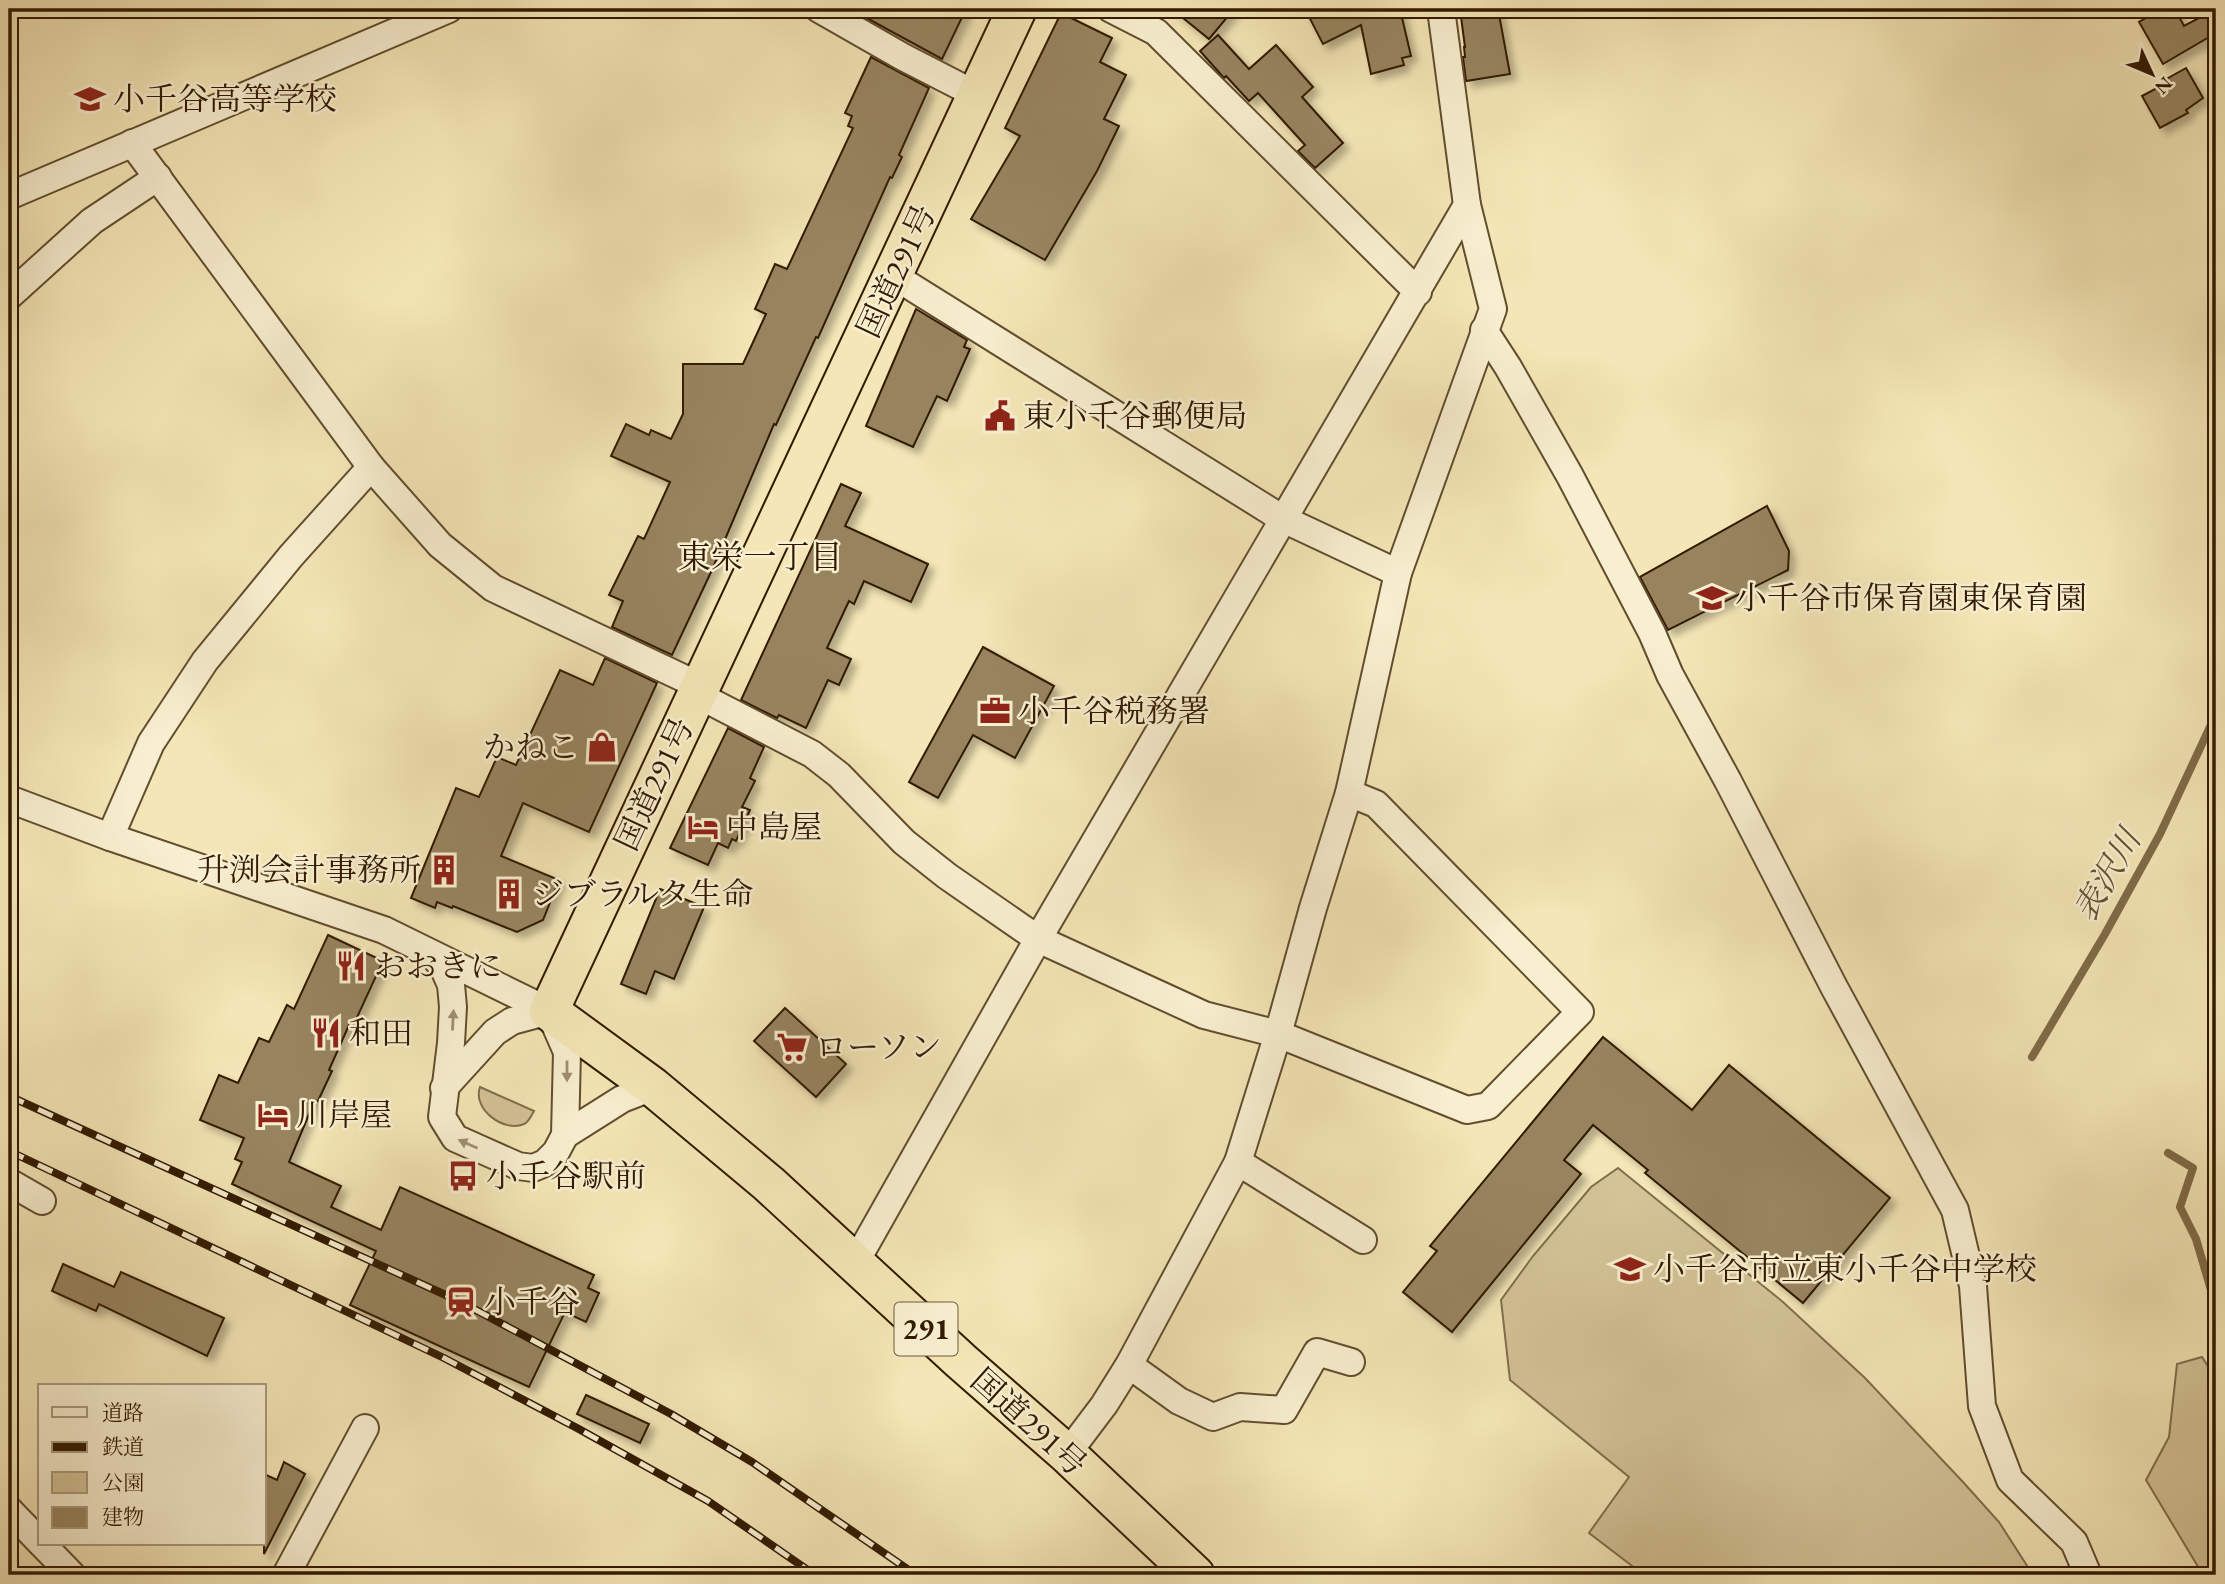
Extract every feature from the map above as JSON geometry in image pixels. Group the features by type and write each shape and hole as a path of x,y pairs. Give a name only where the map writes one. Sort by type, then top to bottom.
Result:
{"highway":[{"name":"国道291号","path":"1017,9 550,1011 653,1087 769,1184 961,1361 1067,1454 1195,1575"}],"street":[{"path":"9,196 449,9"},
{"path":"819,9 977,95"},
{"path":"1111,9 1156,32 1418,292"},
{"path":"1067,1454 1104,1405 1129,1365 1238,1162 1349,793 1398,573 1493,309 1467,205 1441,9"},
{"path":"132,143 371,467 440,545 493,588 698,690 812,754 839,775 904,842 947,876 1038,939 1204,1015 1278,1034 1467,1110 1488,1106 1580,1012 1376,804 1349,793"},
{"path":"9,296 93,221 158,177"},
{"path":"855,1263 1038,939 1467,205"},
{"path":"894,276 1283,519 1398,573"},
{"path":"1485,330 1570,476 1653,634 1670,675 1955,1210 1973,1286 1983,1406 1987,1418 2010,1480 2074,1542 2088,1575"},
{"path":"110,837 151,743 205,660 371,467"},
{"path":"9,799 110,837 384,930 550,1011 567,1052 565,1135 556,1152 545,1163 533,1168 518,1166 455,1138 442,1116 452,1043 453,1007 451,985 444,969 432,954"},
{"path":"444,1088 495,1032 512,1021 550,1011"},
{"path":"565,1135 621,1099 653,1087"},
{"path":"1238,1162 1363,1240"},
{"path":"9,1182 42,1201"},
{"path":"1129,1365 1179,1401 1213,1417 1240,1407 1284,1410 1317,1352 1351,1362"},
{"path":"286,1575 365,1428"},
{"path":"9,1510 38,1540"},
{"path":"44,1546 72,1575"}],"green space":[{"path":"480,1087 534,1111 524,1124 516,1126 499,1122 485,1111 479,1095"},
{"path":"1618,1168 1783,1302 1865,1378 1999,1522 2033,1575 1644,1575 1589,1533 1629,1477 1510,1380 1501,1300 1533,1256 1591,1187"},
{"path":"2202,1357 2216,1379 2216,1575 2203,1575 2146,1480 2169,1437 2177,1364"}],"building":[{"path":"850,9 966,9 942,59"},
{"path":"1172,9 1234,9 1209,39"},
{"path":"1305,9 1400,9 1411,56 1402,58 1404,65 1371,74 1361,25 1323,44"},
{"path":"1460,9 1498,9 1510,74 1466,81"},
{"path":"2162,9 2175,9 2184,26 2216,9 2216,33 2163,64 2139,22"},
{"path":"1061,13 1112,38 1100,62 1126,75 1104,119 1119,126 1097,171 1045,260 971,219 1020,136 1005,128"},
{"path":"1218,35 1249,69 1276,45 1313,87 1302,97 1343,143 1315,168 1298,151 1305,145 1258,93 1249,101 1200,51"},
{"path":"871,57 929,88 899,155 902,157 892,178 890,177 818,338 816,337 776,425 774,424 712,570 672,655 612,627 623,601 609,595 638,536 644,539 670,482 611,456 626,424 649,435 651,430 671,439 683,414 683,364 743,364 766,314 755,309 775,264 787,269 853,128 848,126 852,116 845,113"},
{"path":"2186,68 2203,98 2186,110 2188,113 2160,128 2142,96"},
{"path":"916,309 967,340 964,347 970,349 947,401 937,396 913,447 866,426"},
{"path":"841,484 861,493 845,526 928,564 911,602 864,581 854,604 849,601 827,648 851,659 839,685 828,680 806,728 779,715 777,718 741,700"},
{"path":"1767,506 1789,551 1788,570 1668,630 1640,577"},
{"name":"小千谷税務署","path":"983,647 1054,686 1015,758 973,735 938,798 909,782"},
{"path":"605,658 657,683 589,832 523,803 501,856 559,880 543,920 517,932 453,906 452,908 437,902 435,908 411,898 456,788 479,797 497,757 516,765 560,670 593,685"},
{"path":"728,728 764,747 750,778 755,781 742,807 750,810 736,841 732,839 728,848 718,843 708,865 670,848"},
{"path":"660,889 704,907 674,979 655,971 646,994 621,984"},
{"path":"328,935 383,961 353,1026 349,1025 329,1070 332,1071 318,1101 315,1100 289,1162 341,1186 331,1207 381,1230 400,1187 594,1275 588,1288 599,1293 586,1322 565,1312 529,1387 350,1305 376,1251 232,1184 242,1162 235,1159 244,1138 200,1120 219,1075 238,1083 259,1038 269,1042 287,1005 294,1009"},
{"path":"785,1008 846,1064 816,1097 754,1041"},
{"path":"1603,1037 1692,1110 1729,1065 1890,1198 1803,1303 1645,1173 1648,1170 1593,1125 1564,1160 1581,1174 1452,1332 1403,1292 1437,1251 1430,1246"},
{"path":"63,1264 114,1287 121,1272 224,1318 207,1356 99,1304 96,1311 52,1291"},
{"path":"586,1395 649,1424 640,1443 577,1414"},
{"path":"284,1462 305,1474 264,1554 266,1475 277,1480"}],"waterway":[{"name":"表沢川","path":"2032,1057 2160,834 2216,714"},
{"name":"表沢川","path":"2168,1153 2193,1168 2180,1207 2196,1239 2216,1307"}],"railway":[{"path":"9,1096 461,1302 671,1414 752,1462 916,1575"},
{"path":"9,1151 444,1358 708,1501 815,1575"}],"place":[{"name":"小千谷高等学校","path":"90,99"},
{"name":"東小千谷郵便局","path":"1000,416"},
{"name":"小千谷市保育園東保育園","path":"1712,598"},
{"name":"小千谷税務署","path":"995,711"},
{"name":"かねこ","path":"602,747"},
{"name":"中島屋","path":"703,827"},
{"name":"升渕会計事務所","path":"444,870"},
{"name":"ジブラルタ生命","path":"509,894"},
{"name":"おおきに","path":"351,966"},
{"name":"和田","path":"326,1033"},
{"name":"ローソン","path":"792,1047"},
{"name":"川岸屋","path":"273,1115"},
{"name":"小千谷駅前","path":"463,1176"},
{"name":"小千谷市立東小千谷中学校","path":"1630,1269"},
{"name":"小千谷","path":"461,1302"}],"district":[{"name":"東栄一丁目","path":"760,556"}]}
